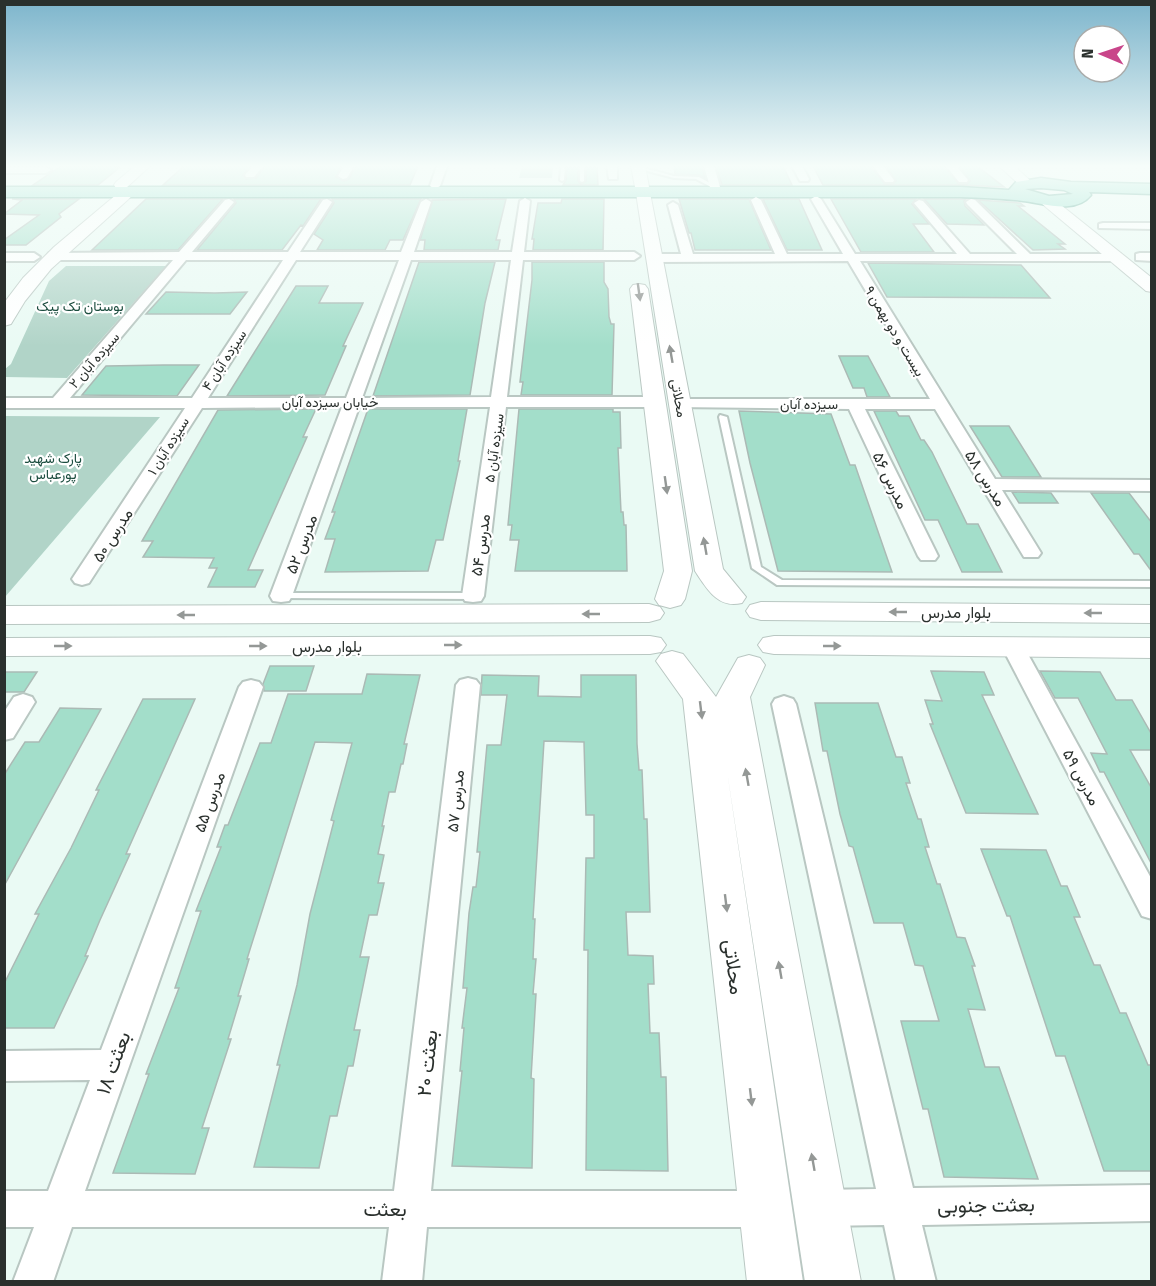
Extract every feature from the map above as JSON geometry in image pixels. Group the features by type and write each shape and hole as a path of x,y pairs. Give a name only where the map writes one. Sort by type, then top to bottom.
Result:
{"main road":[{"path":"12,278 34,257 74,226"},
{"path":"4,320 22,289 84,226"},
{"name":"محلاتی","path":"639,226 644,257 680,404 709,571 731,597"},
{"path":"1078,226 1152,287"},
{"path":"1103,226 1148,260"},
{"name":"محلاتی","path":"644,257 655,402 678,571 660,606"},
{"path":"1116,257 1148,260"},
{"path":"761,655 729,669 708,670 661,653 645,634 644,623 660,606 699,594 731,597 748,602 761,611 776,633 733,697 834,1281"},
{"name":"بلوار مدرس","path":"4,615 660,606"},
{"name":"بلوار مدرس","path":"761,611 1152,614"},
{"name":"بلوار مدرس","path":"4,646 661,653"},
{"name":"بلوار مدرس","path":"761,655 1013,647 1152,648"},
{"name":"محلاتی","path":"661,653 700,698 775,1281"}],"street":[{"name":"سیزده آبان ۲","path":"57,403 209,226"},
{"name":"سیزده آبان ۴","path":"196,402 312,226"},
{"name":"مدرس ۵۲","path":"281,596 418,226"},
{"name":"سیزده آبان ۵","path":"487,494 522,226"},
{"path":"681,226 688,258"},
{"path":"768,226 783,258"},
{"name":"بیست و دو بهمن ۹","path":"831,226 939,404"},
{"path":"939,226 966,257"},
{"path":"996,226 1027,257"},
{"path":"53,256 1116,257"},
{"path":"4,257 34,257"},
{"name":"سیزده آبان ۱","path":"141,490 196,402"},
{"name":"خیابان سیزده آبان","path":"4,403 655,402"},
{"name":"سیزده آبان","path":"680,404 939,404"},
{"name":"مدرس ۵۶","path":"855,404 928,556"},
{"name":"مدرس ۵۸","path":"939,404 1031,553"},
{"path":"990,484 1152,486"},
{"name":"مدرس ۵۰","path":"82,579 141,490"},
{"name":"مدرس ۵۴","path":"473,596 487,494"},
{"name":"مدرس ۵۹","path":"1013,647 1151,908"},
{"name":"مدرس ۵۷","path":"443,917 468,685"},
{"name":"مدرس ۵۵","path":"166,917 251,687"},
{"path":"4,732 23,702"},
{"path":"784,704 916,1281"},
{"name":"بعثت ۱۸","path":"33,1281 166,917"},
{"name":"بعثت ۲۰","path":"402,1281 443,917"},
{"path":"4,1066 113,1065"},
{"name":"بعثت جنوبی","path":"821,1208 1152,1203"},
{"name":"بعثت","path":"4,1209 765,1209"}],"lane":[{"path":"723,417 757,568 780,583 1152,584"},
{"path":"281,596 473,596"}],"green space":[{"name":"بوستان تک پیک","path":"66,266 166,266 67,378 5,377 5,369 11,364 49,281"},
{"name":"پارک شهید پورعباس","path":"4,416 160,417 5,597"}],"building":[{"path":"24,226 50,226 26,245 4,245 4,240"},
{"path":"117,226 199,226 178,250 92,250"},
{"path":"217,226 300,226 282,250 197,250"},
{"path":"319,226 409,226 403,240 390,240 385,250 317,250 323,240 314,234"},
{"path":"424,226 499,226 496,240 500,240 498,250 424,250 425,240 420,240"},
{"path":"534,226 603,226 603,250 533,250 534,239 532,239"},
{"path":"687,226 761,226 771,250 695,250 691,233"},
{"path":"776,226 811,226 822,250 787,250"},
{"path":"846,226 915,226 934,252 861,252"},
{"path":"1007,226 1043,226 1065,244 1058,244 1065,249 1033,250"},
{"path":"419,262 495,262 485,303 470,395 373,396"},
{"path":"532,262 604,262 604,282 608,289 609,317 611,324 614,324 612,395 521,395 523,382 520,382"},
{"path":"868,263 1021,265 1050,298 887,297"},
{"path":"296,286 328,286 319,303 363,303 343,346 346,346 325,395 227,396"},
{"path":"166,292 247,292 230,314 146,314"},
{"path":"839,356 868,356 890,397 867,397 864,388 853,388"},
{"path":"199,365 177,396 82,395 106,366"},
{"path":"316,409 303,437 307,437 248,570 263,570 255,587 208,587 217,568 209,568 214,558 143,557 153,541 142,541 218,410"},
{"path":"368,409 467,409 458,461 460,461 443,540 436,540 428,571 325,572 335,539 325,539 335,512 332,512"},
{"path":"519,409 613,409 613,412 620,412 621,448 618,448 621,512 623,512 624,525 626,525 627,571 515,571 519,540 510,540 512,525 508,525"},
{"path":"739,411 831,414 850,465 855,465 892,572 778,571"},
{"path":"874,411 896,411 899,416 909,416 921,440 924,440 932,452 967,524 978,524 1002,572 962,572 938,520 925,520"},
{"path":"970,426 1009,426 1041,477 1002,477"},
{"path":"1012,492 1051,493 1058,503 1019,503"},
{"path":"1091,493 1129,493 1152,523 1152,572 1139,554 1134,554"},
{"path":"270,666 314,666 306,691 264,691 263,684"},
{"path":"931,671 984,672 994,695 982,695 1038,814 966,813 930,724 933,724 925,700 942,701"},
{"path":"1040,671 1100,672 1116,700 1132,700 1152,735 1152,750 1130,750 1152,789 1152,865 1104,772 1100,772 1091,753 1107,754 1078,698 1055,698"},
{"path":"4,672 37,672 24,692 4,692"},
{"path":"367,674 420,675 404,744 407,744 403,764 401,764 395,792 389,792 382,826 384,826 378,854 384,855 378,883 384,883 377,915 369,915 360,957 369,957 354,1030 360,1030 353,1066 348,1066 337,1116 330,1116 319,1168 254,1167 280,1065 277,1065 297,985 310,914 334,821 331,820 352,743 315,742 247,959 249,959 238,996 241,996 228,1039 231,1039 202,1128 209,1128 195,1174 113,1173 149,1074 146,1074 179,988 175,988 201,911 196,911 221,847 217,847 260,743 271,743 288,694 362,694"},
{"path":"482,675 539,676 538,696 581,697 581,675 636,675 637,744 639,770 642,770 644,819 647,819 650,912 626,912 628,955 653,956 654,984 648,984 650,1033 659,1033 661,1077 666,1077 668,1171 586,1170 588,950 584,950 586,858 594,858 594,815 586,815 584,742 544,741 533,919 535,919 533,959 536,959 533,994 536,994 531,1078 534,1079 532,1168 452,1166 462,1071 460,1071 464,1028 462,1028 467,988 463,988 469,913 473,887 476,887 480,852 477,852 487,745 501,745 507,695 481,695"},
{"path":"143,699 195,699 126,854 130,854 85,956 88,956 54,1028 4,1028 4,984 39,914 35,914 71,848 99,790 96,790"},
{"path":"815,703 878,703 896,757 902,757 910,783 906,783 918,819 921,819 929,847 925,847 937,884 940,884 957,937 965,938 975,966 972,966 985,1010 968,1009 985,1067 999,1067 1038,1179 944,1177 928,1109 923,1109 901,1021 939,1021 923,966 915,965 903,923 874,923 853,847 849,846 840,814 827,751 823,751"},
{"path":"60,708 101,709 4,886 4,775 25,742 39,742"},
{"path":"981,849 1046,850 1061,886 1067,886 1080,917 1074,917 1094,965 1100,965 1120,1013 1126,1013 1148,1065 1152,1065 1152,1171 1104,1171 1065,1056 1056,1056 1010,916 1007,916"}]}
